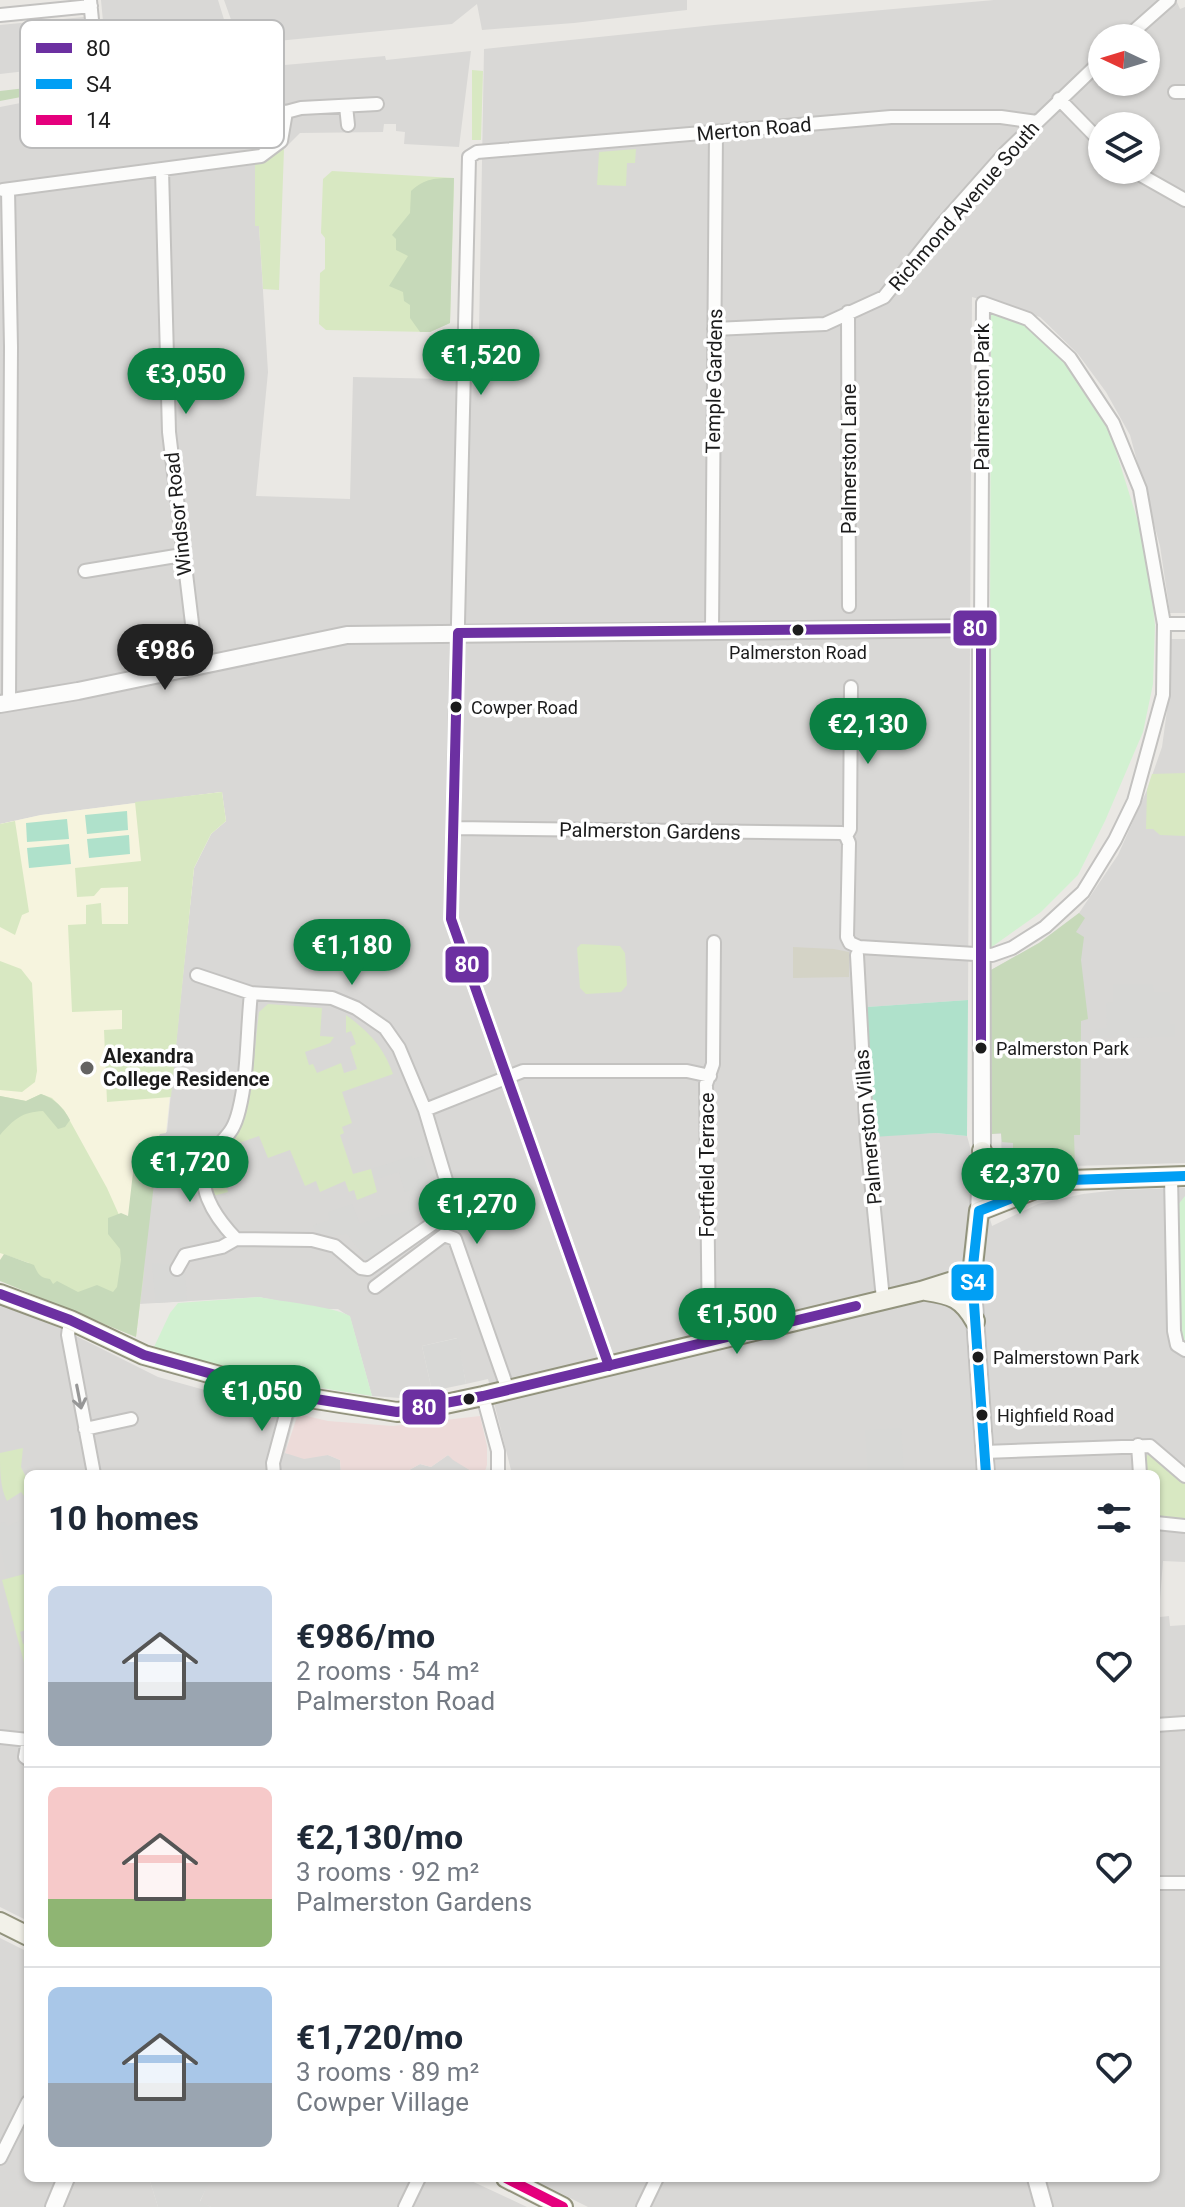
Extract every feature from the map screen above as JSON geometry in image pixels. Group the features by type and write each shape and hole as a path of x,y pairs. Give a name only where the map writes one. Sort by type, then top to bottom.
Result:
{"main road":[{"path":"982,1151 991,1171 999,1176 1048,1184"},
{"path":"979,1211 1048,1184 1070,1180 1178,1176"},
{"name":"Palmerston Park","path":"972,1275 979,1211"},
{"path":"0,1294 70,1320 144,1355 291,1396 397,1412 483,1396 609,1366 921,1291 972,1275"},
{"path":"921,1291 956,1298 964,1303 975,1321"},
{"path":"0,1922 24,1934"},
{"path":"514,2182 563,2207"}],"street":[{"path":"1142,24 1169,0"},
{"path":"0,15 91,3"},
{"name":"Richmond Avenue South","path":"714,329 825,324 884,297 943,223 1005,153 1088,73"},
{"path":"1059,99 1088,129"},
{"path":"284,124 286,112 301,108 377,104"},
{"path":"346,106 348,125"},
{"name":"Merton Road","path":"458,633 464,309 471,154 891,117 1001,117 1037,122"},
{"name":"Temple Gardens","path":"712,630 716,132"},
{"path":"272,148 261,156 4,190 4,704 347,635 981,628"},
{"name":"Windsor Road","path":"162,170 166,375 182,555 197,665"},
{"path":"1157,184 1185,200"},
{"name":"Palmerston Park","path":"979,1211 982,1151 980,955 983,303 1028,319 1070,358 1113,423 1140,489 1164,624 1163,695 1138,789 1115,840 1083,892 1045,927 1012,948 992,955 980,955"},
{"name":"Palmerston Lane","path":"848,312 849,606"},
{"path":"85,571 182,555"},
{"path":"1164,624 1185,624"},
{"path":"458,633 451,919 609,1366"},
{"path":"851,687 850,829 846,836 849,843 847,937 850,943 859,947 980,955"},
{"name":"Palmerston Gardens","path":"453,828 842,833 846,836"},
{"name":"Fortfield Terrace","path":"709,1342 706,1084 713,1064 714,942"},
{"name":"Palmerston Villas","path":"857,955 867,1140 883,1299"},
{"path":"177,1269 185,1255 222,1247 236,1239 312,1240 335,1246 353,1263 368,1269 445,1215 451,1197 425,1110 399,1048 385,1028 356,1008 332,998 251,993 197,975"},
{"path":"236,1239 218,1221 205,1194 206,1170 211,1153 232,1132 239,1107 251,993"},
{"path":"425,1110 523,1071 687,1071 710,1076"},
{"path":"1178,1176 1174,1331 1177,1345 1185,1350"},
{"path":"375,1287 444,1235 455,1239 508,1390"},
{"path":"972,1275 986,1470"},
{"path":"70,1320 68,1335 93,1470"},
{"path":"274,1470 291,1396"},
{"path":"483,1396 498,1451 498,1470"},
{"path":"85,1429 131,1419"},
{"path":"1138,1445 1140,1470"},
{"path":"984,1452 1150,1446 1185,1476"},
{"path":"1160,1523 1185,1526"},
{"path":"1160,1725 1185,1723"},
{"path":"0,1737 24,1740"},
{"path":"1160,1883 1185,1883"},
{"path":"0,2158 24,2110"},
{"path":"54,2207 64,2182"},
{"path":"405,2207 417,2182"},
{"path":"643,2207 655,2182"},
{"path":"1037,2182 1044,2207"}],"shaded area":[{"path":"101,0 218,0 224,20 103,20"},
{"path":"224,0 687,0 687,10 482,30 477,4 452,24 284,40 284,20 231,20"},
{"path":"994,0 1176,0 1180,9 1185,7 1185,613 1170,613 1160,546 1130,435 1106,392 1078,354 1040,317 972,297 968,1000 867,1007 873,1136 936,1133 967,1136 992,1226 1038,1204 1083,1194 1185,1188 1185,1562 1163,1561 1160,1599 1160,1470 511,1470 488,1379 466,1384 457,1338 422,1346 432,1391 400,1398 372,1396 350,1317 338,1309 319,1309 259,1297 139,1304 157,1139 160,1133 167,1132 194,868 211,834 226,821 221,792 41,815 0,824 0,107 20,103 20,148 284,148 284,65 385,56 386,60 471,51 459,147 404,144 405,132 396,131 396,124 384,124 383,132 300,133 284,149 266,159 256,226 259,226 268,372 256,496 350,499 353,377 448,379 450,332 479,333 484,49"},
{"path":"84,17 84,20 52,20"},
{"path":"20,23 20,72 0,74 0,25"},
{"path":"1168,639 1185,639 1185,1163 1002,1168 1001,1134 992,1134 991,970 1039,943 1079,913 1118,855 1162,747 1171,681"},
{"path":"854,704 867,704 869,762 854,762"},
{"name":"Alexandra College Residence","path":"222,792 226,821 211,834 194,868 166,1133 160,1134 157,1139 136,1337 0,1281 0,824 41,815"},
{"path":"793,947 849,952 849,977 793,978"},
{"path":"1113,984 1153,984 1154,992 1170,992 1170,1024 1175,1024 1175,1037 1096,1038 1095,1029 1107,1028 1106,1003 1113,1002"},
{"path":"411,1156 413,1159 423,1156 437,1197 429,1201 431,1208 422,1212 414,1189 405,1192 399,1172 374,1180 371,1169"},
{"path":"352,1204 360,1224 411,1209 415,1223 367,1260 347,1234 331,1236 316,1232 313,1225 330,1220 328,1212"},
{"path":"152,1263 174,1265 185,1271 187,1301 156,1303"},
{"path":"0,1306 46,1321 158,1377 295,1415 285,1453 328,1455 340,1460 341,1470 24,1470 24,1919 0,1907"},
{"path":"458,1338 466,1384 432,1391 422,1346"},
{"path":"298,1414 328,1421 393,1426 480,1416 487,1446 487,1465 485,1470 469,1470 448,1455 431,1467 420,1464 409,1470 341,1470 340,1460 328,1455 304,1459 285,1453"},
{"path":"901,1428 904,1470 868,1470 865,1430"},
{"path":"448,1455 470,1470 409,1470 420,1464 431,1467"},
{"path":"24,1519 24,1574 7,1579 0,1543 0,1523 5,1522 7,1526"},
{"path":"1169,1616 1170,1626 1185,1625 1185,2207 588,2207 538,2182 1160,2182 1160,1617"},
{"path":"0,1938 24,1950 24,2182 66,2182 64,2199 72,2182 150,2182 158,2207 0,2207"},
{"path":"150,2182 210,2182 200,2201 211,2207 158,2207"},
{"path":"209,2182 474,2182 527,2207 211,2207 200,2202"}],"green space":[{"path":"472,70 483,71 481,140 472,140"},
{"path":"20,89 20,97 0,101 0,91"},
{"path":"284,149 279,290 263,289 259,226 255,226 255,162"},
{"path":"636,149 635,163 627,163 626,186 597,185 599,152"},
{"path":"332,171 454,178 450,323 430,332 326,330 319,324 320,273 325,269 325,238 321,233 323,179"},
{"path":"454,178 450,323 430,332 420,332 410,318 410,305 404,301 403,292 389,286 408,256 396,250 396,239 392,235 410,213 411,191 421,183"},
{"path":"999,312 1027,323 1062,359 1108,426 1146,547 1155,625 1153,684 1143,732 1078,875 1041,912 989,949 991,313"},
{"path":"1185,773 1185,836 1160,835 1153,829 1146,829 1147,790 1152,774"},
{"path":"222,792 226,821 211,834 194,868 171,1097 107,1102 104,1030 122,1029 122,1010 72,1012 68,925 86,924 86,905 101,903 102,924 128,924 128,887 101,888 94,896 77,897 75,868 141,861 135,802"},
{"path":"127,811 128,830 87,834 85,815"},
{"path":"67,819 69,839 27,842 26,823"},
{"path":"15,821 29,912 22,915 15,935 0,927 0,824"},
{"path":"129,835 130,854 89,858 87,839"},
{"path":"69,844 71,864 29,868 27,848"},
{"path":"1079,913 1085,918 1076,932 1084,937 1081,960 1088,1019 1081,1021 1080,1135 1074,1135 1075,1166 1013,1168 1013,1143 1002,1142 1001,1133 992,1134 991,970 1039,943"},
{"path":"581,944 620,946 625,953 627,985 621,992 586,994 580,988 577,948"},
{"path":"0,961 21,969 32,983 37,1071 35,1082 22,1092 0,1090"},
{"path":"968,1000 967,1136 936,1133 873,1137 867,1007"},
{"path":"268,1004 322,1008 320,1036 334,1037 330,1043 305,1052 309,1065 313,1064 317,1073 341,1063 344,1073 357,1069 350,1047 356,1044 351,1031 346,1033 346,1015 368,1034 385,1055 393,1074 342,1092 352,1123 342,1127 344,1133 340,1135 353,1174 371,1169 377,1192 357,1200 354,1190 349,1192 345,1181 320,1192 316,1181 305,1186 290,1150 268,1158 259,1136 239,1143 246,1163 221,1170 228,1192 213,1196 216,1171 247,1105 259,1012"},
{"path":"41,1094 52,1098 64,1110 107,1188 144,1271 136,1337 22,1290 29,1263 0,1253 0,1096 26,1101"},
{"path":"41,1094 64,1111 70,1120 65,1127 58,1129 43,1111 19,1117 0,1135 0,1096 26,1101"},
{"path":"134,1164 144,1174 155,1175 136,1337 0,1281 0,1260 4,1254 34,1265 40,1275 50,1279 53,1284 57,1281 78,1292 97,1285 113,1292 117,1287 121,1260 120,1249 108,1234 108,1218 121,1213 128,1216"},
{"path":"1185,1196 1185,1342 1179,1333 1177,1206"},
{"path":"259,1297 320,1307 350,1316 372,1396 264,1379 154,1347 178,1303"},
{"path":"23,1448 24,1496 21,1492 7,1501 0,1472 0,1453"},
{"path":"1150,1454 1185,1483 1185,1523 1160,1520 1160,1470 1145,1470 1144,1457"},
{"path":"24,1574 24,1630 20,1632 24,1644 24,1662 2,1580"}],"transit line":[{"name":"80","path":"609,1366 451,919 458,633 981,628 981,1048"},
{"name":"S4","path":"979,1211 1048,1184 1070,1180 1185,1176"},
{"name":"S4","path":"979,1211 972,1275 986,1470"},
{"name":"80","path":"0,1294 70,1320 144,1355 284,1394 397,1412 483,1396 856,1306"},
{"name":"14","path":"514,2182 563,2207"}],"place":[{"name":"Palmerston Road","path":"798,630"},
{"name":"Cowper Road","path":"456,707"},
{"name":"Palmerston Park","path":"981,1048"},
{"name":"Alexandra College Residence","path":"87,1068"},
{"name":"Palmerstown Park","path":"978,1357"},
{"name":"Highfield Road","path":"982,1415"}]}
